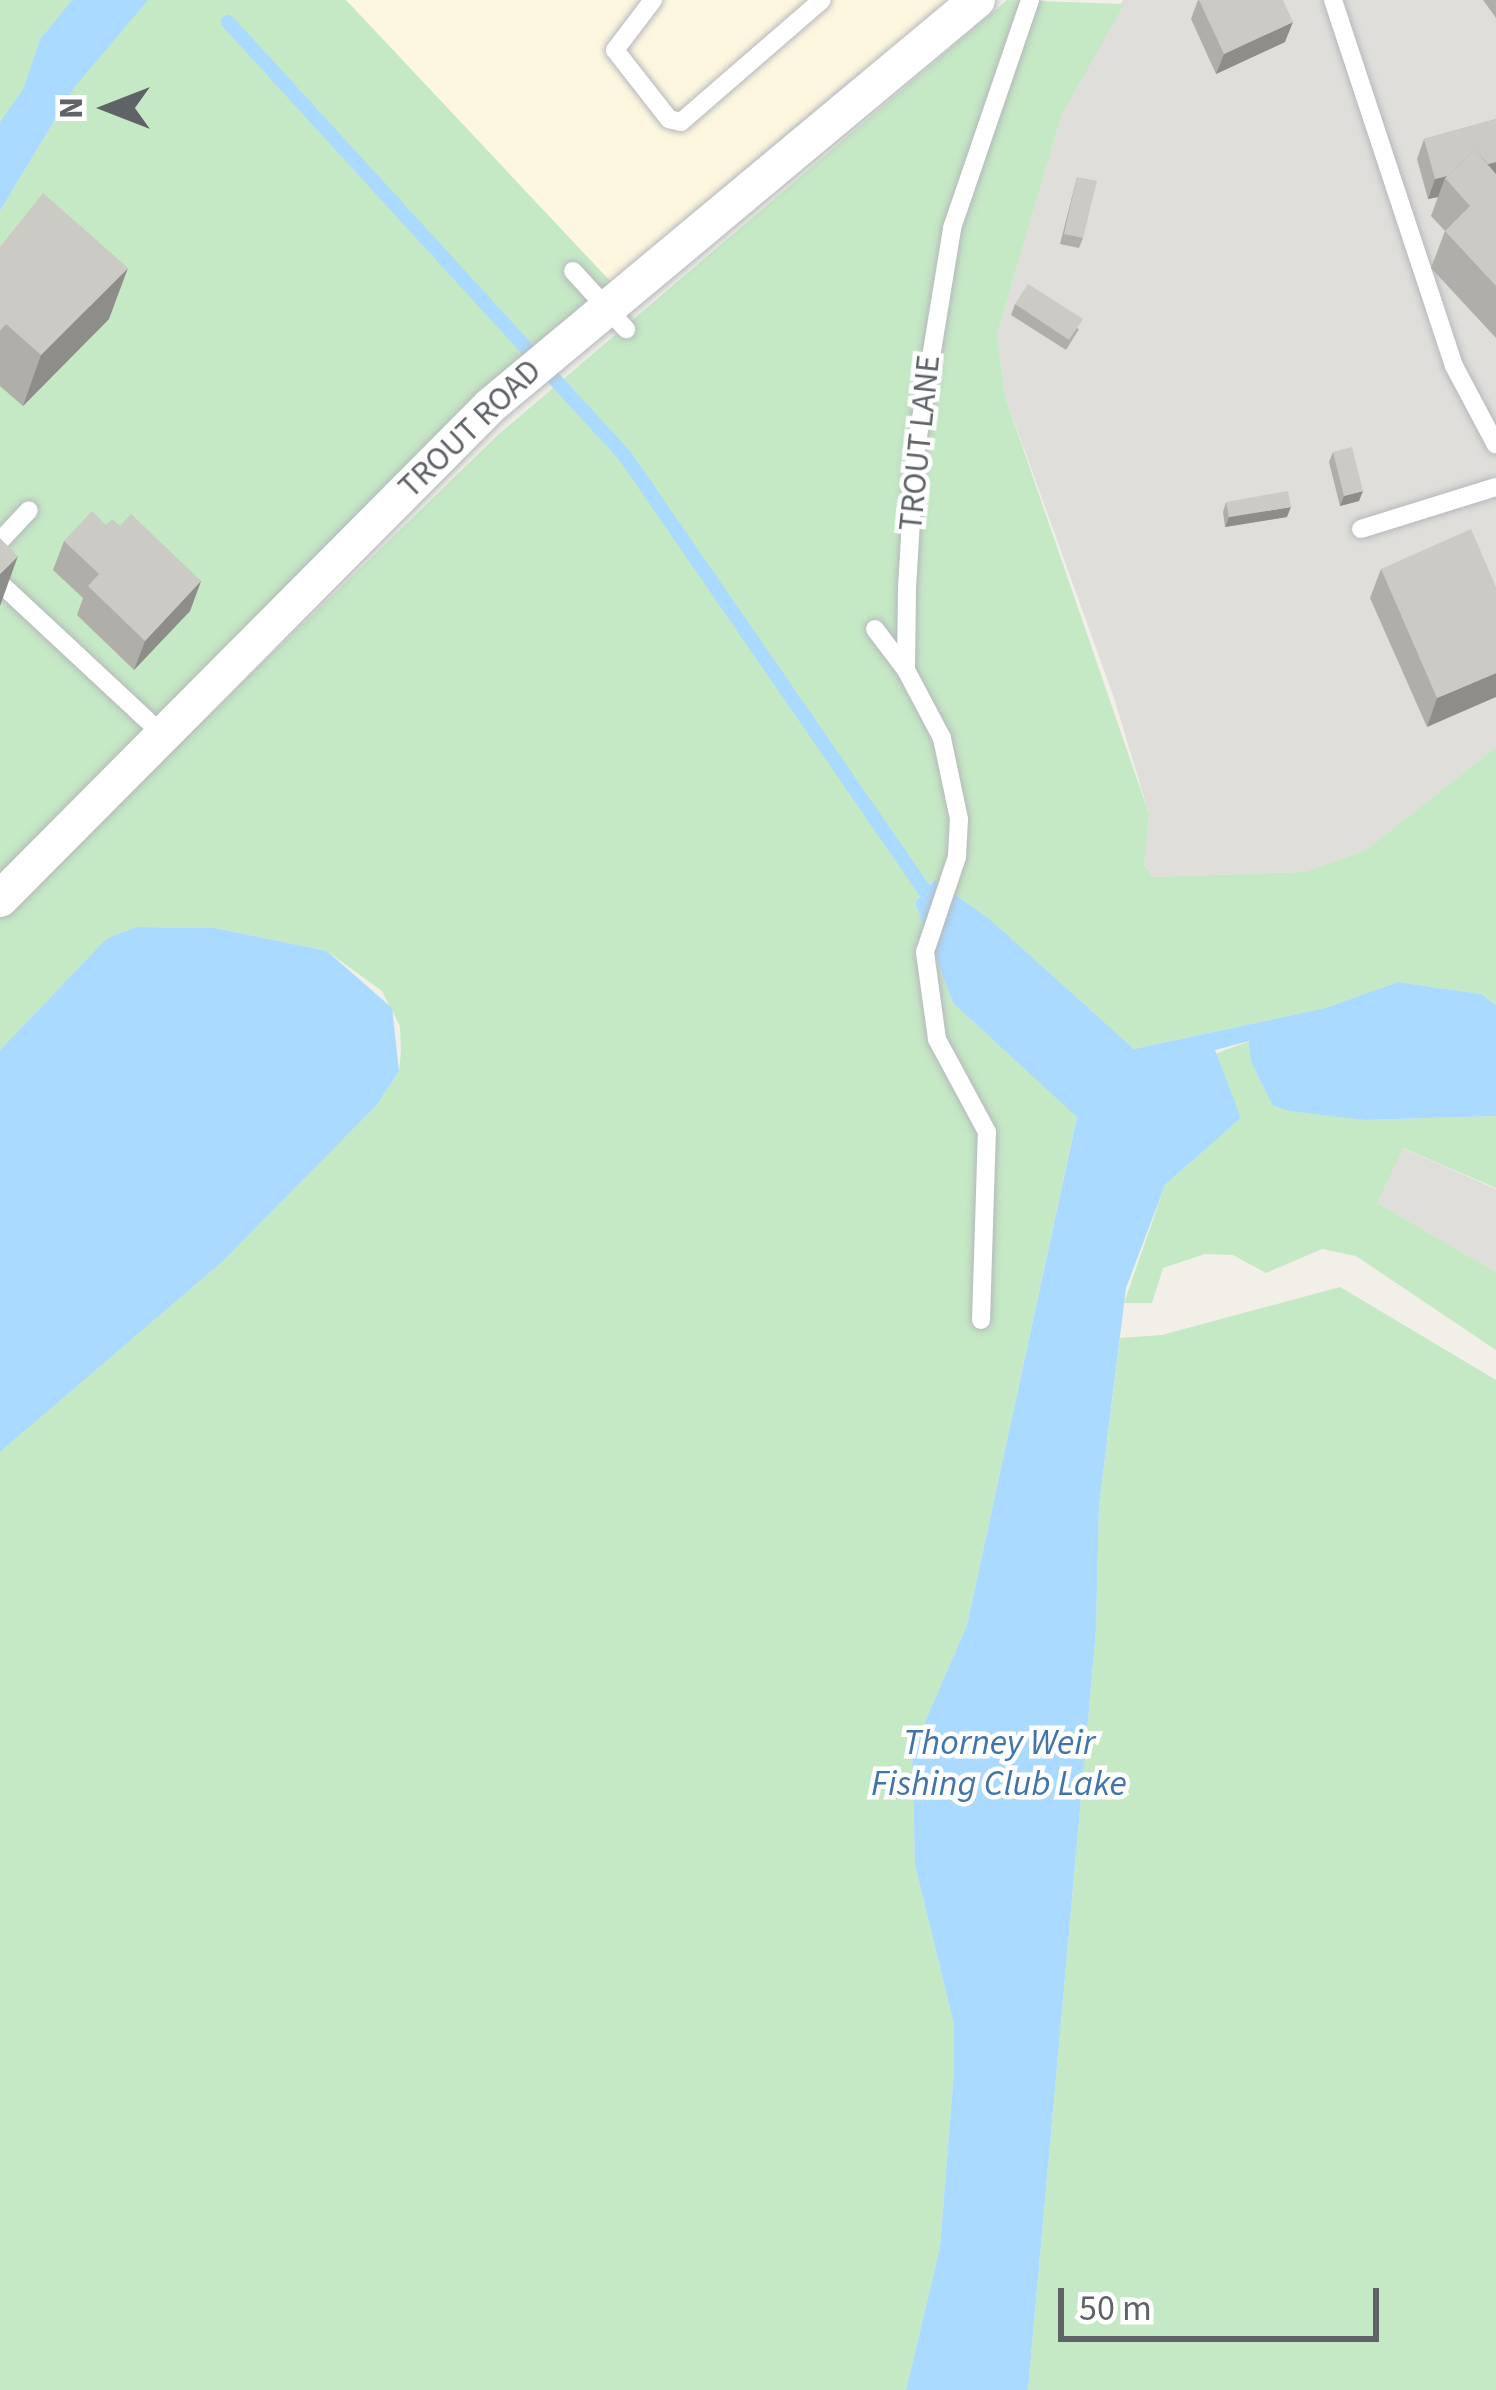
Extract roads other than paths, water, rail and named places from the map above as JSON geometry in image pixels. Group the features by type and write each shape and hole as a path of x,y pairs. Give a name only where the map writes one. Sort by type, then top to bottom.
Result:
{"street":[{"name":"TROUT ROAD","path":"0,899 490,406 605,318 977,0"}],"lane":[{"path":"653,0 615,50 669,119 680,122 822,0"},
{"name":"TROUT LANE","path":"906,670 914,455 933,325 964,178 1030,0"},
{"path":"1333,0 1454,366 1496,445"},
{"path":"573,271 605,318"},
{"path":"1361,529 1496,487"},
{"path":"0,541 28,510"},
{"path":"0,584 160,733"},
{"path":"874,629 906,670 942,738 955,788 960,837 946,889 927,932 932,1012 955,1068 982,1112 989,1150 981,1320"}],"water":[{"path":"72,0 148,0 74,88 0,211 0,122 23,89 40,39"},
{"name":"Thorney Weir Fishing Club Lake","path":"934,880 992,921 1134,1049 1325,1008 1398,982 1481,994 1496,1005 1496,1116 1365,1120 1290,1111 1273,1106 1251,1062 1249,1041 1215,1050 1241,1118 1165,1185 1126,1288 1099,1506 1096,1631 1028,2390 906,2390 940,2247 954,2071 954,2025 915,1865 912,1752 967,1625 1077,1117 953,1003 915,902"},
{"path":"136,927 215,928 327,951 392,1008 399,1071 376,1106 222,1262 0,1452 0,1050 106,939"}],"waterway":[{"path":"228,22 625,456 925,891"}]}
